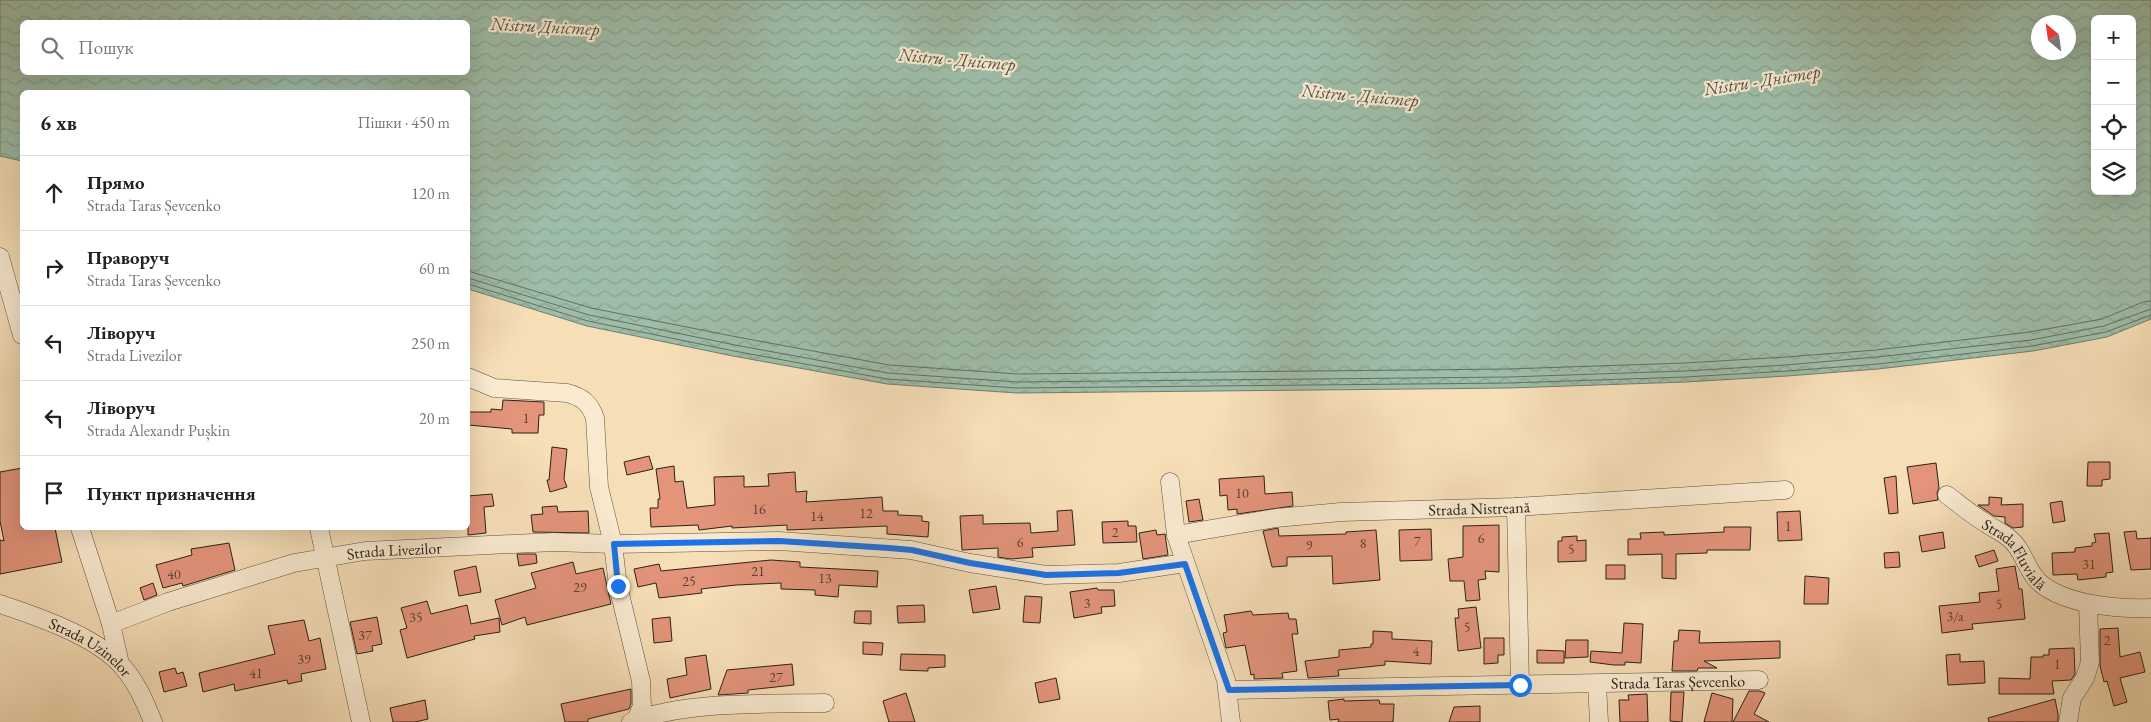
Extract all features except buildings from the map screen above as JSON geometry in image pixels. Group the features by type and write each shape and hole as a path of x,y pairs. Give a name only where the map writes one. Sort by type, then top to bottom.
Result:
{"street":[{"path":"0,257 20,328"},
{"path":"470,378 494,388 567,393 578,396 587,402 595,418 599,486 614,544 618,586 641,682 642,706 633,721"},
{"path":"1170,482 1176,535 1229,690 1231,722"},
{"name":"Strada Nistreană","path":"1176,535 1276,518 1341,512 1516,507 1785,490"},
{"name":"Strada Fluvială","path":"1947,495 2018,546 2026,564 2040,583 2058,594 2088,604 2151,608"},
{"path":"1516,507 1520,685"},
{"path":"81,530 111,624 120,664"},
{"name":"Strada Livezilor","path":"319,530 325,557"},
{"name":"Strada Livezilor","path":"111,624 168,602 294,563 365,552 554,542 614,544 779,541 912,550 970,563 1046,575 1119,573 1185,564"},
{"path":"325,557 361,722"},
{"name":"Strada Uzinelor","path":"0,604 44,619 77,635 120,664 142,696 153,722"},
{"path":"2068,722 2072,698 2084,678 2090,662 2088,604"},
{"name":"Strada Taras Șevcenko","path":"1229,690 1759,680"},
{"name":"Strada Taras Șevcenko","path":"1597,684 1600,722"},
{"path":"633,721 672,711 738,705 825,703"}],"water":[{"path":"0,0 2151,0 2151,319 2107,337 2033,351 1878,369 1686,382 1509,388 1017,393 887,384 733,356 587,326 470,290 470,90 20,90 20,161 0,156"}],"route":[{"path":"618,586 614,544 779,541 889,548 912,550 970,563 1046,575 1119,573 1185,564 1229,690 1520,685"}],"water label":[{"name":"Nistru Дністер","path":"545,26"},
{"name":"Nistru - Дністер","path":"957,59"},
{"name":"Nistru - Дністер","path":"1762,80"},
{"name":"Nistru - Дністер","path":"1360,95"}]}
